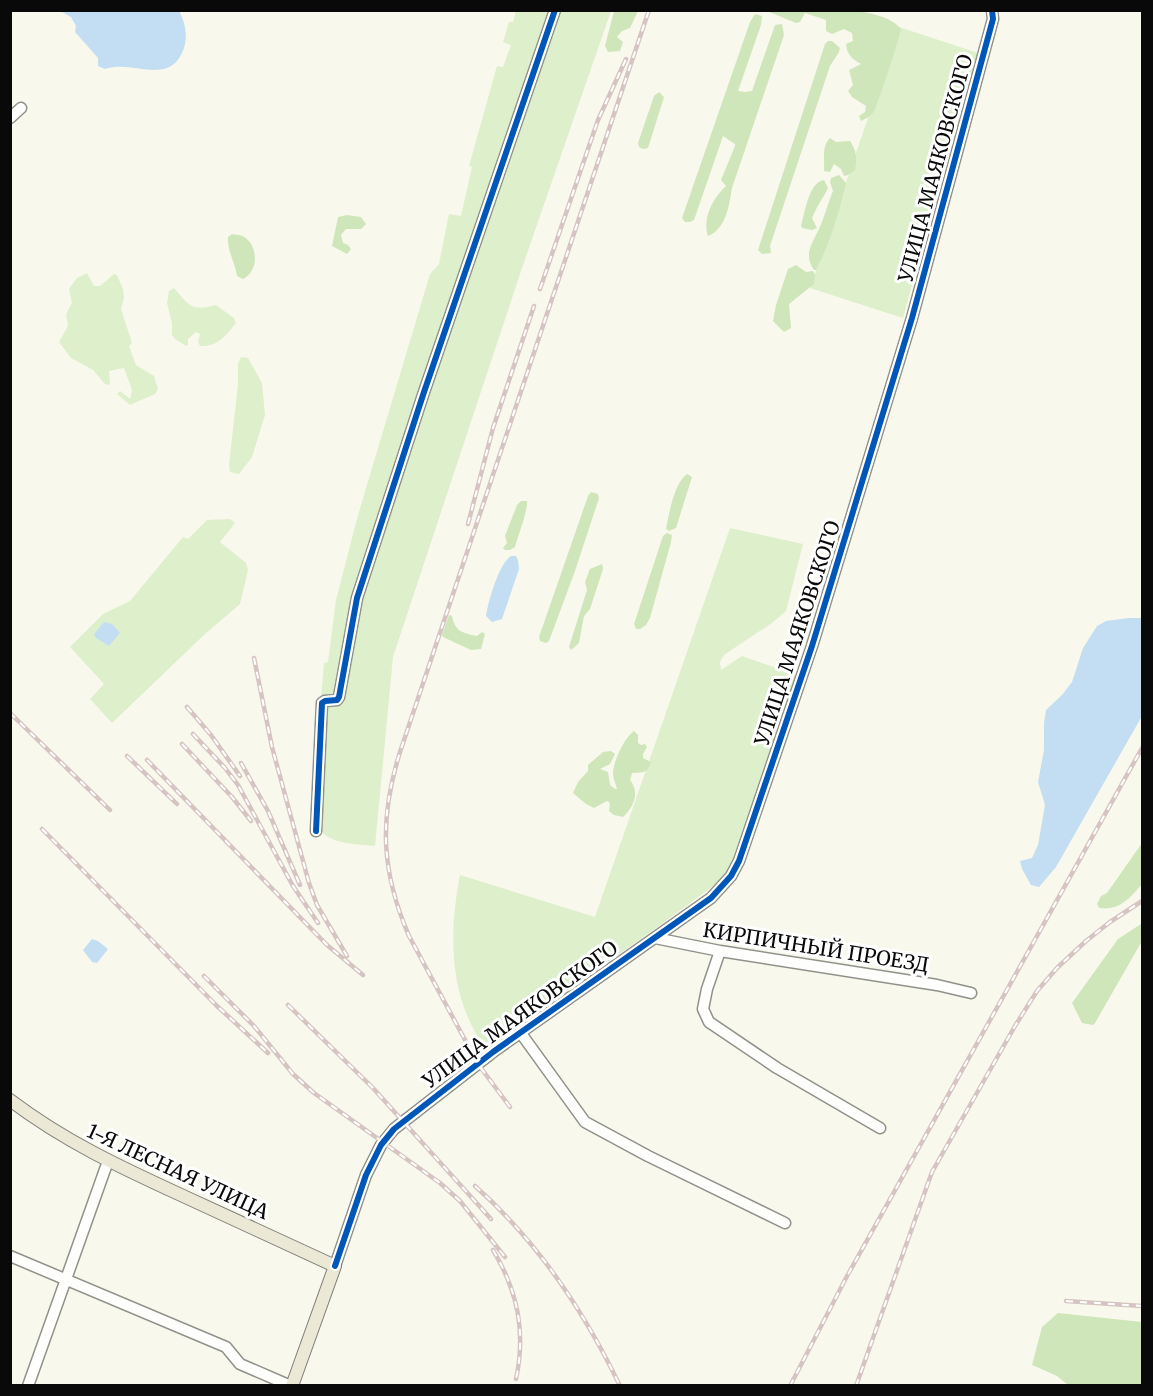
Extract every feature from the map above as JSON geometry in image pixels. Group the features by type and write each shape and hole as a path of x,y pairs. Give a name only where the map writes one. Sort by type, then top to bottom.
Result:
{"main road":[{"name":"1-Я ЛЕСНАЯ УЛИЦА","path":"10,1100 70,1141 108,1161 335,1266"},
{"path":"292,1386 335,1266"}],"street":[{"path":"316,831 322,704 325,700 337,700 339,696 357,598 427,384 555,10"},
{"name":"УЛИЦА МАЯКОВСКОГО","path":"335,1266 371,1165 394,1129 520,1032 721,889 739,861 812,646 909,329 993,19 992,10"},
{"path":"10,118 21,108"},
{"name":"КИРПИЧНЫЙ ПРОЕЗД","path":"655,938 720,951 938,985 971,993"},
{"path":"720,951 703,1009 709,1022 777,1068 880,1128"},
{"path":"520,1032 585,1122 648,1156 785,1223"},
{"path":"28,1386 108,1161"},
{"path":"10,1256 226,1347 240,1364 292,1386"}],"green space":[{"path":"818,9 858,11 891,20 901,29 873,113 861,121 859,116 865,112 866,106 852,97 848,91 853,85 849,70 861,64 848,51 846,44 853,41 852,33 844,29 832,34 826,31 826,20 805,13 800,22 796,23 767,11"},
{"path":"516,11 611,11 522,268 393,657 375,846 346,843 331,839 320,830 321,698 324,663 328,662 336,600 358,515 430,274 439,264 449,214 461,216 472,167 469,166 497,66 503,67 511,45 503,42 509,22 513,22"},
{"path":"614,11 638,11 630,28 622,31 617,37 623,42 620,51 608,52 605,46"},
{"path":"755,14 762,16 761,25 738,91 752,91 775,25 782,24 784,35 732,188 726,216 719,228 708,236 706,222 708,215 713,202 726,186 721,180 735,146 723,136 694,220 685,222 682,218 750,22"},
{"path":"899,27 978,53 955,126 903,318 810,288"},
{"path":"832,41 840,48 839,52 830,66 770,246 771,253 762,254 758,250 825,44"},
{"path":"659,92 664,97 648,148 643,149 638,143 654,96"},
{"path":"830,138 836,142 850,141 852,145 856,155 856,166 855,170 848,175 844,176 841,169 834,164 830,172 824,171 824,149"},
{"path":"839,175 846,183 834,228 816,270 814,270 809,260 810,251 833,191 831,178"},
{"path":"824,180 828,188 812,218 817,228 812,230 802,228 808,198 815,186"},
{"path":"347,215 361,217 366,224 361,229 346,229 341,235 343,243 351,249 347,254 332,246 338,217"},
{"path":"232,234 241,235 247,239 254,250 253,269 243,279 237,276 229,247 228,237"},
{"path":"796,265 806,272 813,271 814,284 789,304 791,328 784,332 773,321 788,269"},
{"path":"87,273 94,286 100,286 114,274 117,275 123,289 124,298 121,309 132,343 129,346 136,365 154,376 158,389 155,394 130,405 117,394 120,391 130,399 132,390 124,368 109,371 110,385 105,384 93,370 71,358 59,342 68,326 66,314 72,303 69,289 77,278"},
{"path":"174,288 192,306 202,308 216,305 234,318 236,323 216,343 200,346 198,342 200,334 196,332 188,339 186,346 172,335 172,323 167,303 169,291"},
{"path":"241,357 248,358 262,383 265,415 252,457 239,474 230,472 229,465 238,364"},
{"path":"687,474 692,477 676,528 669,531 666,529 673,499 682,478"},
{"path":"591,492 598,494 599,498 575,571 549,641 546,643 540,641 539,637"},
{"path":"521,501 527,501 527,505 515,547 505,550 503,548 507,543 505,536 517,505"},
{"path":"230,519 235,523 220,542 246,563 248,570 240,604 205,634 112,723 90,699 104,684 70,647 103,614 130,601 183,537 188,539 207,520"},
{"path":"730,528 803,544 786,611 724,655 720,662 721,670 742,656 796,675 731,866 720,881 485,1047 464,1007 454,964 454,919 460,875 595,917"},
{"path":"667,533 672,535 671,542 650,618 646,625 636,629 634,624 663,536"},
{"path":"602,564 603,569 590,609 584,616 579,643 571,650 569,647 587,590 585,582 590,569"},
{"path":"449,615 452,616 460,631 477,636 482,632 485,634 481,649 471,650 443,637"},
{"path":"634,731 638,735 638,743 645,744 647,747 643,758 651,762 646,770 632,773 630,780 635,794 630,809 623,817 609,811 610,803 607,801 594,808 586,804 573,793 578,782 588,771 588,765 603,752 611,751 615,754 610,764 600,769 608,772 610,785 617,789 613,769 623,745"},
{"path":"1142,843 1142,884 1118,906 1099,908 1097,904 1101,896 1107,893"},
{"path":"1141,924 1142,941 1095,1023 1093,1025 1082,1023 1072,1003 1118,939"},
{"path":"1058,1313 1142,1322 1142,1385 1068,1385 1057,1376 1032,1365 1042,1327"}],"water":[{"path":"60,11 179,11 185,29 184,48 178,60 170,67 160,70 127,67 105,69 98,66 98,58 75,32 76,26 71,17"},
{"path":"511,556 516,556 519,569 502,619 492,622 486,616 492,593 502,566"},
{"path":"1142,618 1142,716 1056,867 1039,887 1031,885 1020,861 1032,858 1038,845 1045,805 1038,782 1044,750 1046,710 1072,682 1083,648 1097,626 1106,621"},
{"path":"104,622 112,624 120,633 109,646 96,638 94,634"},
{"path":"92,939 108,949 97,963 92,962 83,950"}],"railway":[{"path":"510,1107 478,1064 409,936 388,867 386,823 393,776 400,752 649,10"},
{"path":"540,289 598,120 626,59"},
{"path":"468,524 493,428 534,306"},
{"path":"254,658 272,747 309,883 317,905 347,956"},
{"path":"187,707 211,735 240,776"},
{"path":"10,713 110,810"},
{"path":"193,734 238,785 293,886 318,923"},
{"path":"182,744 232,797 251,821"},
{"path":"790,1386 846,1278 1142,748"},
{"path":"127,756 177,804"},
{"path":"147,760 327,945 363,975"},
{"path":"241,763 268,811 300,885"},
{"path":"42,829 217,1006 268,1053"},
{"path":"856,1386 932,1172 1015,1026 1037,991 1057,968 1110,922 1142,901"},
{"path":"204,976 254,1026 293,1074 314,1093 440,1183 460,1201 505,1257"},
{"path":"288,1005 373,1088 491,1219"},
{"path":"475,1186 519,1230 558,1279 591,1331 620,1386"},
{"path":"493,1250 509,1281 518,1313 520,1345 516,1379"},
{"path":"1066,1301 1142,1306"}],"cycle path":[{"path":"316,831 322,703 337,700 339,697 357,598 423,395 555,10"},
{"path":"335,1266 366,1175 381,1145 394,1129 493,1052 711,898 731,876 739,861 812,646 912,318 993,19 992,10"}]}
